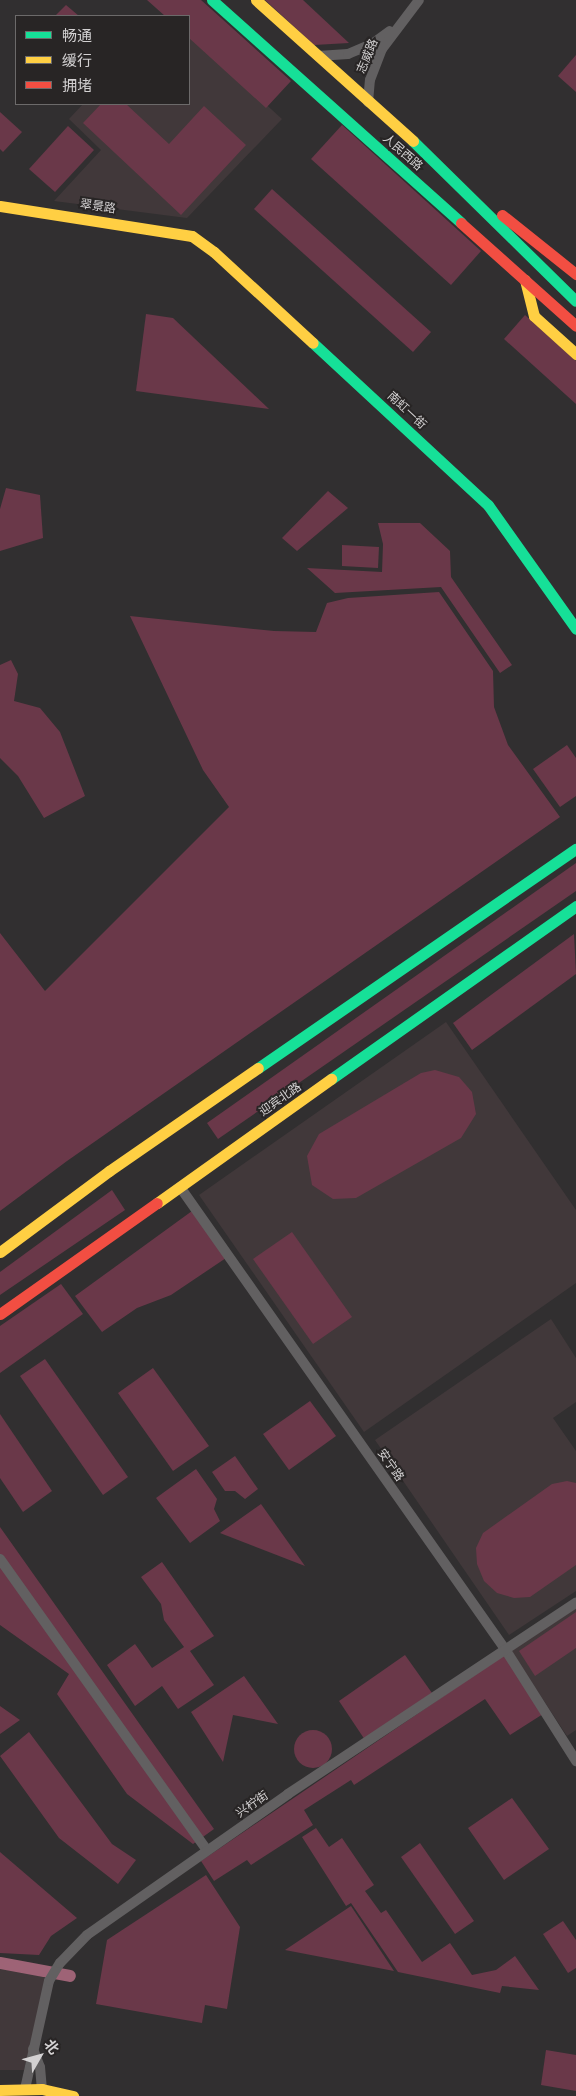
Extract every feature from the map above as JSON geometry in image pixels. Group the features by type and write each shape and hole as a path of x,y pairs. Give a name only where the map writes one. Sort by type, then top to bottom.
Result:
{"main road":[{"name":"人民西路","path":"212,0 576,326"},
{"name":"人民西路","path":"256,0 368,103 437,162 576,301"},
{"path":"437,162 576,274"},
{"name":"翠景路","path":"0,206 192,236"},
{"name":"南虹一街","path":"192,236 234,270 488,506 576,629"},
{"path":"525,280 534,316 576,354"},
{"path":"0,1252 109,1171 576,849"},
{"name":"迎宾北路","path":"0,1314 576,906"},
{"path":"0,2090 73,2096"}],"street":[{"name":"志威路","path":"316,55 348,54 372,44 400,22 419,0"},
{"name":"志威路","path":"368,103 375,67 400,22"},
{"name":"安宁路","path":"180,1187 505,1649 576,1761"},
{"path":"0,1559 207,1850"},
{"name":"兴柠街","path":"24,2092 32,2048 49,1982 68,1954 106,1920 505,1649 576,1603"},
{"path":"32,2048 40,2067 41,2093"}],"shaded area":[{"path":"147,0 201,0 291,81 266,108 190,39 190,15 164,15"},
{"path":"265,0 303,0 349,43 314,45"},
{"path":"66,5 78,15 56,15"},
{"path":"190,35 282,119 187,218 54,201 101,150 69,119 82,105 190,105"},
{"path":"576,55 576,92 558,76"},
{"path":"100,105 127,105 169,144 204,106 246,145 181,215 83,123"},
{"path":"0,112 22,132 3,152 0,149"},
{"path":"342,125 481,251 451,285 311,159"},
{"path":"68,126 94,150 55,192 29,169"},
{"path":"272,189 431,332 413,352 254,209"},
{"path":"146,314 173,318 269,409 136,391"},
{"path":"525,315 576,361 576,404 504,339"},
{"path":"6,488 40,495 43,538 0,551 0,509"},
{"path":"328,491 348,508 297,551 282,538"},
{"path":"378,523 420,523 450,551 451,577 512,665 500,673 441,587 335,593 307,568 382,572 383,544"},
{"path":"342,545 379,547 378,568 342,566"},
{"path":"439,592 493,671 494,707 508,745 560,817 67,1161 0,1211 0,933 45,991 229,807 203,770 130,616 274,631 316,632 327,603 348,598"},
{"path":"11,660 18,674 14,701 40,708 60,732 85,796 44,818 18,776 0,758 0,665"},
{"path":"567,745 576,758 576,796 560,807 533,769"},
{"path":"576,863 576,891 218,1139 207,1123"},
{"path":"574,934 576,974 472,1050 453,1023"},
{"path":"446,1022 576,1210 576,1283 364,1432 199,1195"},
{"path":"435,1070 459,1077 472,1092 476,1114 461,1138 356,1198 333,1199 312,1185 307,1156 319,1134 421,1073"},
{"path":"112,1190 125,1210 0,1295 0,1272"},
{"path":"192,1211 226,1258 171,1295 137,1308 102,1332 75,1296"},
{"path":"292,1232 352,1317 313,1344 253,1259"},
{"path":"61,1284 83,1314 0,1373 0,1326"},
{"path":"551,1319 576,1358 576,1402 553,1418 576,1451 576,1591 509,1635 375,1440"},
{"path":"45,1359 128,1477 103,1495 20,1376"},
{"path":"153,1368 209,1446 173,1471 118,1393"},
{"path":"310,1401 336,1436 289,1470 263,1434"},
{"path":"0,1414 52,1491 23,1512 0,1478"},
{"path":"235,1456 258,1489 245,1499 235,1491 225,1491 212,1472"},
{"path":"196,1469 217,1499 214,1509 220,1521 190,1543 156,1498"},
{"path":"567,1481 576,1483 576,1565 530,1597 514,1598 497,1593 484,1581 477,1564 476,1548 483,1533 552,1484"},
{"path":"261,1504 305,1566 220,1533"},
{"path":"0,1527 214,1829 193,1844 127,1794 57,1694 69,1674 0,1625"},
{"path":"162,1562 214,1636 190,1651 214,1685 178,1709 162,1686 135,1706 107,1665 135,1644 152,1668 184,1647 164,1620 161,1604 141,1577"},
{"path":"576,1608 576,1730 567,1736 511,1651"},
{"path":"576,1612 576,1648 535,1676 519,1651"},
{"path":"405,1655 432,1693 365,1740 339,1701"},
{"path":"504,1655 543,1714 510,1735 485,1699 354,1785 351,1780 304,1810 313,1825 251,1865 247,1860 214,1881 201,1861"},
{"path":"244,1676 278,1724 233,1715 223,1762 191,1712"},
{"path":"0,1706 20,1720 0,1734"},
{"path":"313,1730 327,1735 332,1749 327,1763 313,1768 299,1763 294,1749 299,1735"},
{"path":"29,1732 112,1844 136,1860 118,1884 59,1838 0,1756"},
{"path":"512,1798 549,1849 504,1880 468,1828"},
{"path":"316,1828 329,1847 342,1838 374,1885 365,1891 381,1913 386,1910 422,1962 450,1943 472,1975 496,1970 515,1956 539,1990 502,1986 500,1993 398,1972 351,1903 346,1906 302,1837"},
{"path":"420,1843 474,1921 455,1934 401,1857"},
{"path":"0,1852 77,1918 51,1936 39,1955 0,1953"},
{"path":"206,1875 240,1927 227,2009 205,2005 202,2023 96,2004 107,1940"},
{"path":"351,1906 394,1971 285,1950"},
{"path":"563,1921 576,1940 576,1968 568,1973 543,1934"},
{"path":"0,1969 41,1973 46,1981 24,2070 0,2070"},
{"path":"546,2050 576,2055 576,2091 541,2085"}],"waterway":[{"path":"0,1963 70,1976"}],"traffic: fast":[{"path":"212,0 461,223"},
{"path":"413,141 576,301"},
{"path":"313,343 488,505 576,629"},
{"path":"258,1068 576,849"},
{"path":"331,1079 576,906"}],"traffic: slow":[{"path":"256,0 413,141"},
{"path":"0,206 192,236 214,252 313,343"},
{"path":"525,280 534,316 576,354"},
{"path":"0,1252 109,1171 258,1068"},
{"path":"157,1203 331,1079"},
{"path":"0,2090 42,2089 73,2096"}],"traffic: jam":[{"path":"502,215 576,274"},
{"path":"461,223 576,326"},
{"path":"0,1314 157,1203"}]}
